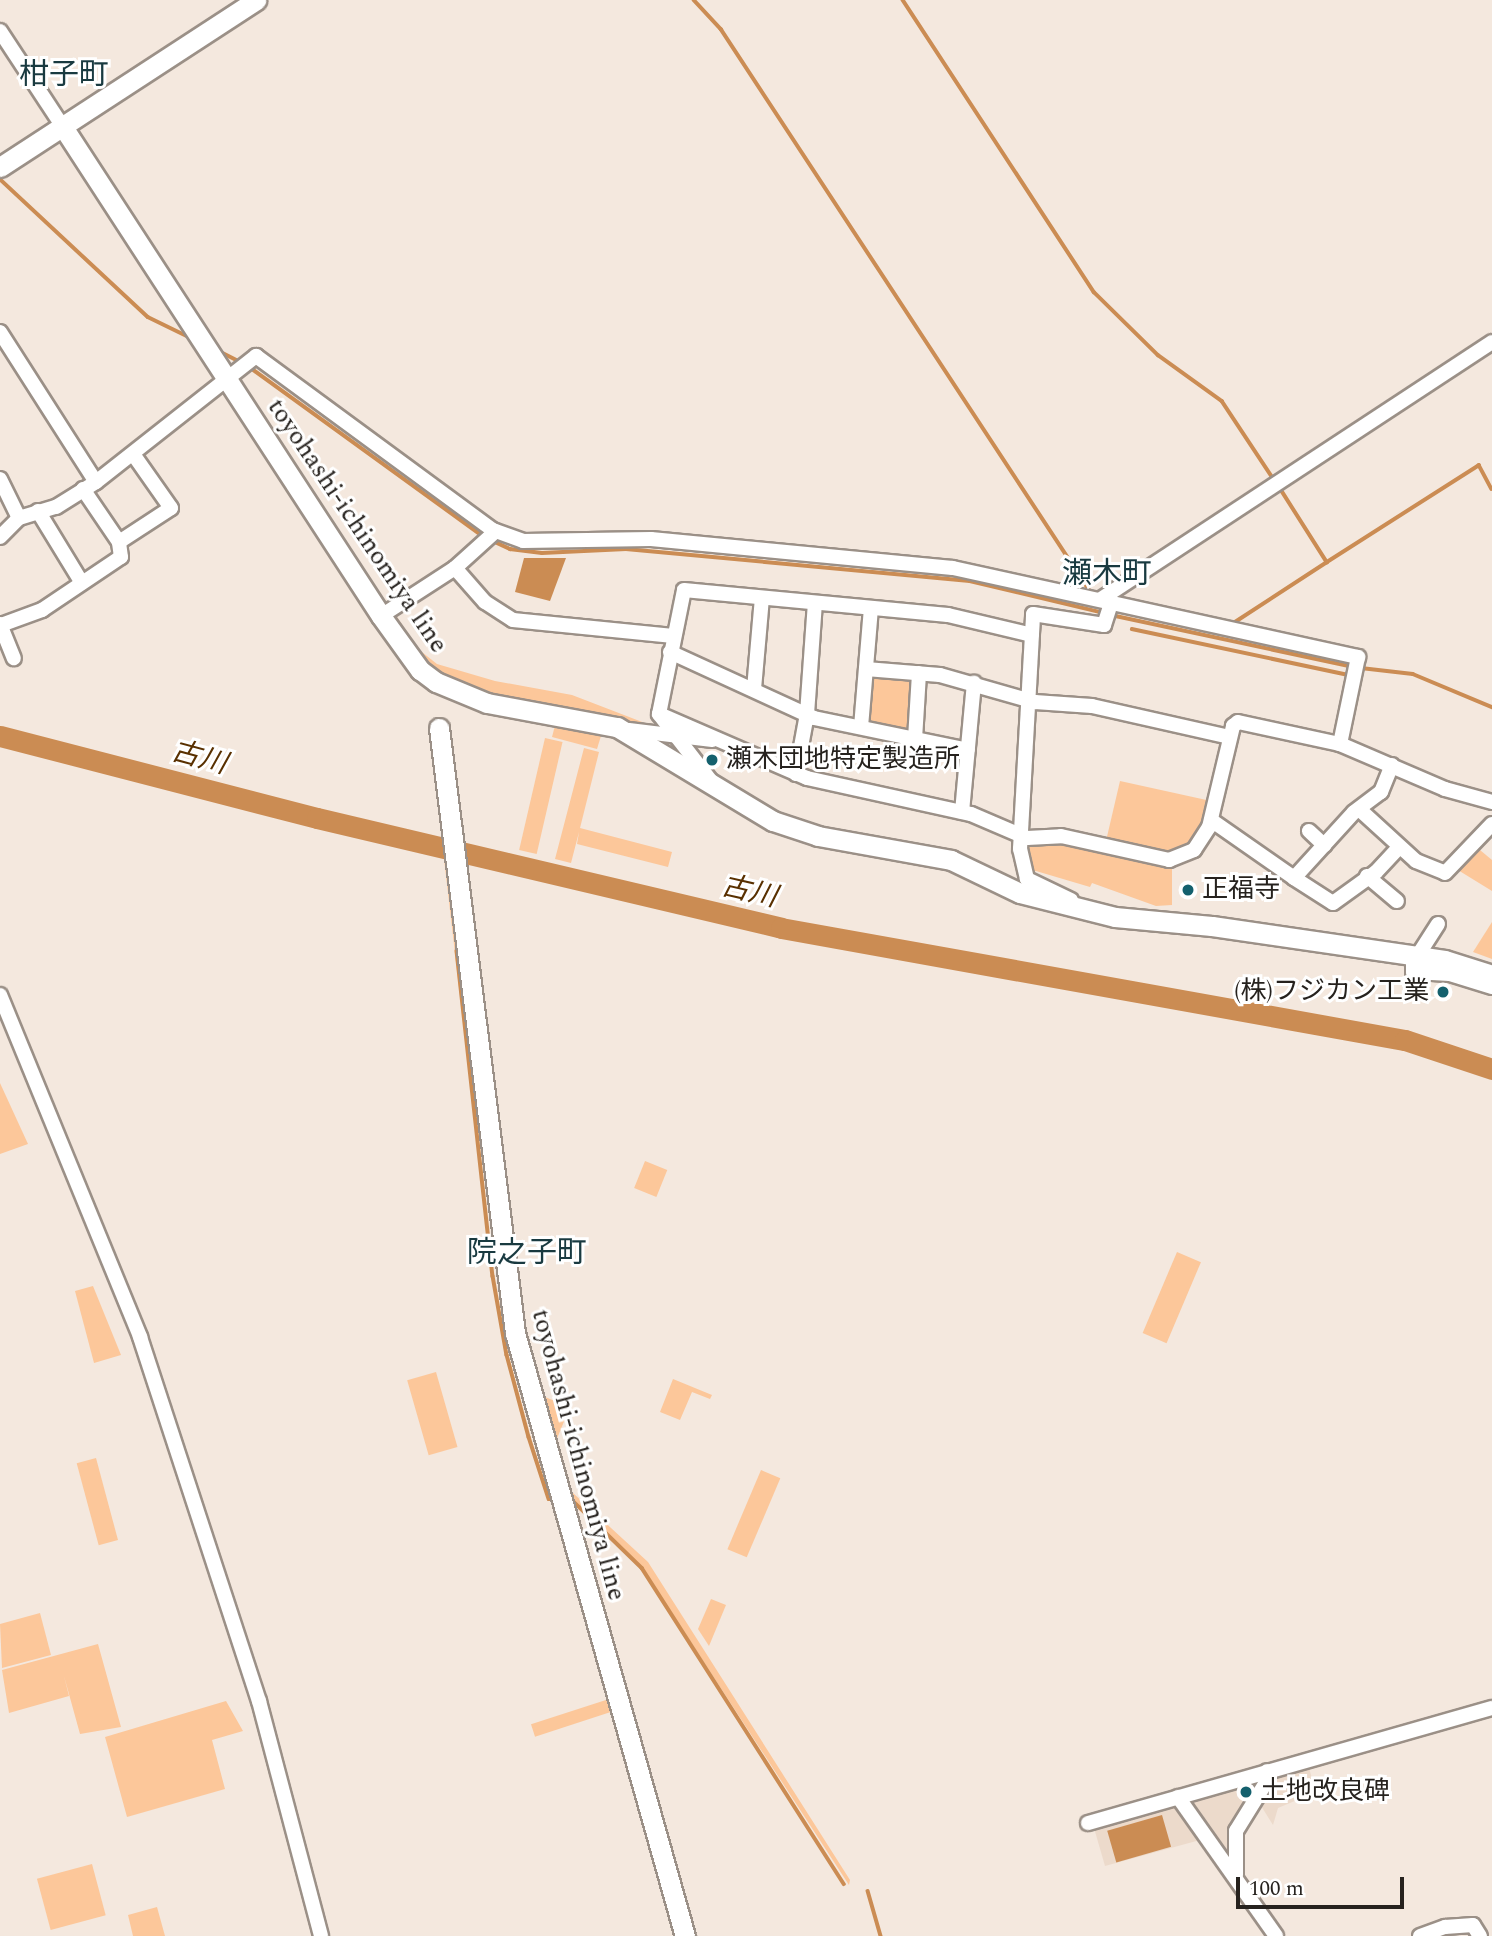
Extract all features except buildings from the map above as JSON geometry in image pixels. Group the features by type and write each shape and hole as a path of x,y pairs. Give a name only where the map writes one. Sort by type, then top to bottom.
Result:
{"main road":[{"path":"0,167 256,0"},
{"name":"toyohashi-ichinomiya line","path":"63,127 203,343 233,374 381,616 420,670 436,682 487,703 617,727 714,785 752,812 801,831 951,860 1020,893 1077,905 1115,917 1212,926 1419,958 1492,975"},
{"name":"toyohashi-ichinomiya line","path":"439,728 515,1333 685,1936"}],"street":[{"path":"0,31 63,127"},
{"path":"0,332 90,486 120,542 121,557 43,610 1,624 14,658"},
{"path":"1103,604 1277,481 1492,342"},
{"path":"0,537 19,518 56,507 90,486 256,356 492,537 523,541 640,538 953,568 1226,637 1357,657 1357,669 1340,744"},
{"path":"120,542 170,508 134,454"},
{"path":"0,479 19,518"},
{"path":"38,511 82,583"},
{"path":"381,616 455,568 492,537"},
{"path":"455,568 485,602 513,620 671,644 807,714 968,750"},
{"path":"659,715 671,644 684,590 948,615 1032,635"},
{"path":"754,689 762,598"},
{"path":"796,774 807,714 815,603"},
{"path":"1077,905 1027,879 1019,836 1034,609 1102,625 1103,604"},
{"path":"861,727 871,609"},
{"path":"866,669 919,673 974,684 1027,699 1092,706 1230,737"},
{"path":"915,739 919,673"},
{"path":"962,812 974,684"},
{"path":"659,715 714,785"},
{"path":"659,715 796,774 962,812 1019,836 1061,836 1169,860 1194,850 1211,820 1235,723 1340,744 1445,789 1492,802"},
{"path":"617,727 722,741"},
{"path":"1294,878 1359,809 1381,792 1392,765"},
{"path":"1359,809 1416,862 1445,873 1492,824"},
{"path":"1211,820 1334,903 1399,848"},
{"path":"1309,831 1324,845"},
{"path":"1367,876 1397,901"},
{"path":"1438,924 1413,972 1460,976 1492,987"},
{"path":"0,995 140,1336 259,1701 321,1936"},
{"path":"1088,1823 1492,1708"},
{"path":"1238,1883 1233,1859 1236,1831 1265,1784 1267,1771"},
{"path":"1178,1797 1276,1936"},
{"path":"1420,1936 1445,1927 1473,1925 1480,1936"}],"shaded area":[{"path":"524,558 566,558 550,601 515,592"},
{"path":"395,614 418,649 437,664 495,681 572,695 650,725 517,701 434,675 392,616"},
{"path":"875,674 909,677 915,684 912,727 904,732 871,725 866,718 869,679"},
{"path":"557,718 604,726 597,749 552,737"},
{"path":"545,738 563,742 537,854 519,850"},
{"path":"584,748 599,752 580,828 672,852 668,867 577,844 579,832 571,863 555,859"},
{"path":"1120,781 1211,801 1207,821 1192,847 1170,856 1106,841"},
{"path":"1056,839 1172,864 1172,905 1156,906 1092,883 1090,887 1036,871 1029,874 1024,847"},
{"path":"1474,845 1492,860 1492,891 1453,867"},
{"path":"444,859 449,860 476,1077 470,1082"},
{"path":"1492,922 1492,959 1473,952"},
{"path":"0,1083 28,1144 0,1154"},
{"path":"645,1161 667,1170 656,1197 634,1188"},
{"path":"1177,1252 1201,1262 1167,1343 1143,1333"},
{"path":"93,1286 121,1355 94,1363 75,1291"},
{"path":"436,1372 457,1447 429,1455 407,1380"},
{"path":"673,1379 712,1395 710,1399 692,1392 680,1420 660,1412"},
{"path":"535,1393 570,1407 551,1453"},
{"path":"96,1458 118,1540 99,1545 77,1463"},
{"path":"761,1470 780,1478 747,1557 727,1549"},
{"path":"561,1482 648,1562 850,1880 849,1885 642,1567 573,1502"},
{"path":"711,1599 726,1605 709,1646 698,1629"},
{"path":"40,1613 51,1655 2,1668 0,1624"},
{"path":"98,1644 121,1727 80,1734 64,1676 69,1696 9,1713 2,1670"},
{"path":"609,1699 613,1711 535,1737 531,1724"},
{"path":"226,1701 243,1731 212,1740 225,1789 127,1817 105,1737"},
{"path":"1309,1768 1316,1792 1278,1808 1273,1825 1258,1801 1270,1779"},
{"path":"1260,1780 1236,1817 1228,1859 1192,1806 1194,1801"},
{"path":"1172,1806 1179,1809 1200,1840 1105,1866 1094,1828"},
{"path":"1162,1815 1171,1847 1116,1862 1107,1831"},
{"path":"92,1864 106,1915 51,1930 37,1879"},
{"path":"157,1907 165,1936 133,1936 128,1915"}],"waterway":[{"path":"694,0 721,29 1092,594"},
{"path":"903,0 1094,292 1158,355 1222,401 1275,481"},
{"path":"0,179 148,317 191,338"},
{"path":"217,350 241,362"},
{"path":"248,366 483,536"},
{"path":"1280,488 1327,562 1479,465 1492,489"},
{"path":"493,541 510,549 542,553 626,549 970,581 1104,613"},
{"path":"1232,624 1327,562"},
{"path":"1111,615 1353,667"},
{"path":"1132,629 1348,675"},
{"path":"1361,668 1413,674 1492,707"},
{"name":"古川","path":"0,736 317,818 781,928 1405,1040 1492,1069"},
{"path":"457,951 493,1276 507,1355 529,1437 549,1499 554,1499"},
{"path":"571,1499 642,1568 844,1884"},
{"path":"868,1891 881,1936"}],"place":[{"name":"瀬木団地特定製造所","path":"712,760"},
{"name":"正福寺","path":"1188,890"},
{"name":"(株)フジカン工業","path":"1443,992"},
{"name":"土地改良碑","path":"1246,1792"}],"district":[{"name":"柑子町","path":"64,75"},
{"name":"瀬木町","path":"1107,574"},
{"name":"院之子町","path":"527,1253"}]}
